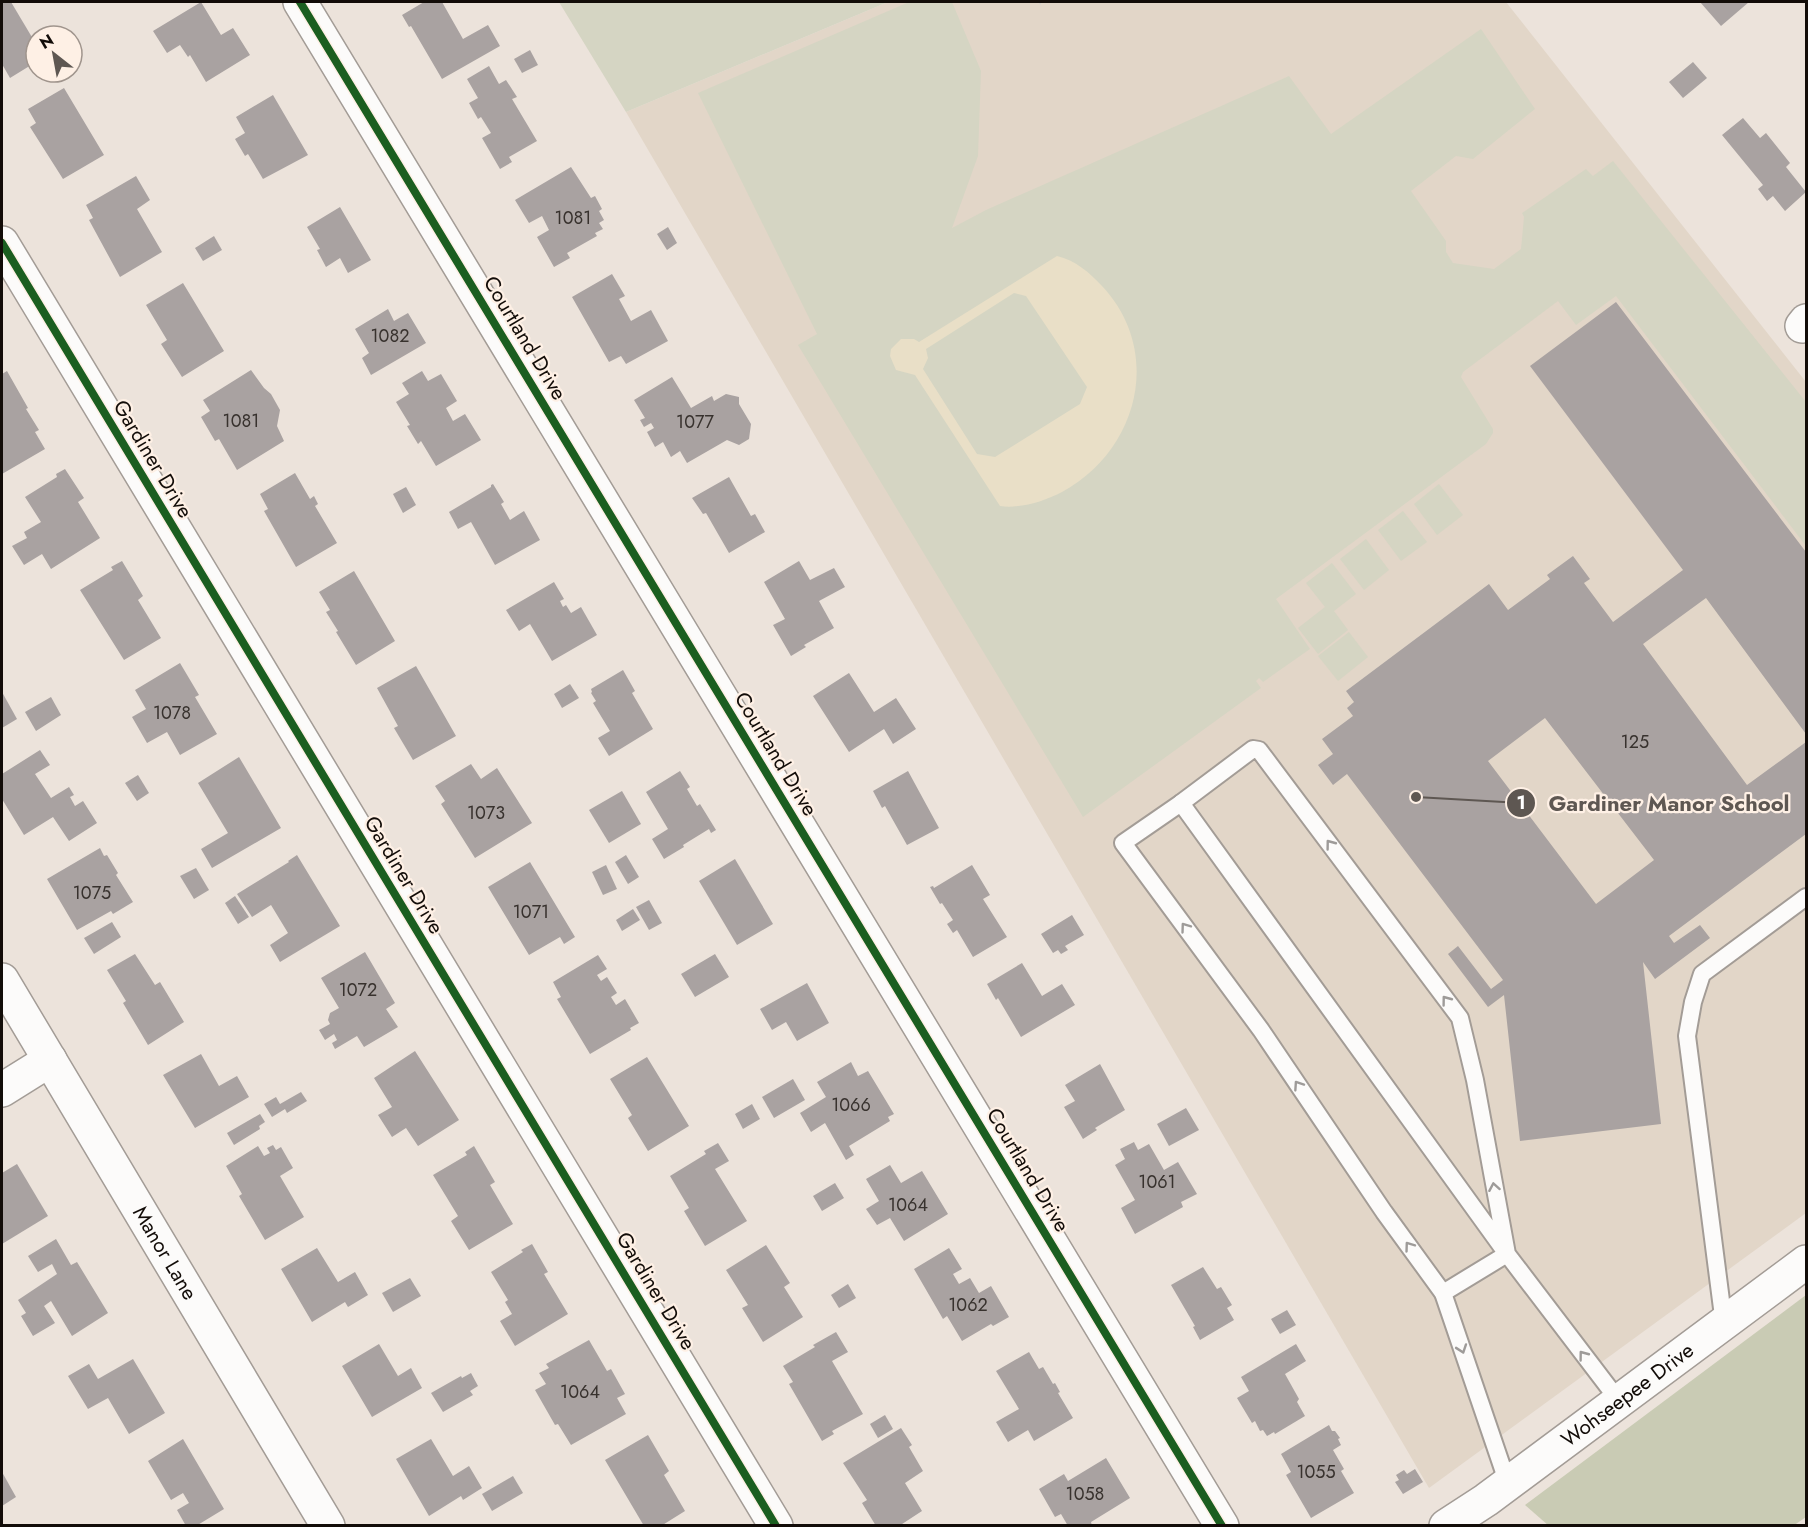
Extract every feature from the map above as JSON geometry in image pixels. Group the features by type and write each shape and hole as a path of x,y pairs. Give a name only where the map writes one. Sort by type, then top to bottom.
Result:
{"street":[{"name":"Courtland Drive","path":"300,2 1222,1526"},
{"name":"Gardiner Drive","path":"2,243 776,1526"},
{"name":"Manor Lane","path":"2,980 328,1526"},
{"path":"2,1090 50,1060"},
{"name":"Wohseepee Drive","path":"1446,1526 1508,1484 1806,1262"}],"lane":[{"path":"1507,1254 1475,1080 1460,1018 1259,750 1252,749 1181,803 1123,843 1261,1030 1384,1212 1443,1293 1508,1484"},
{"path":"1181,803 1507,1254 1619,1401"},
{"path":"1724,1324 1687,1036 1693,1002 1702,974 1806,897"},
{"path":"1443,1293 1507,1254"}],"shaded area":[{"path":"888,2 1506,2 1806,382 1806,1213 1429,1488 626,112"}],"green space":[{"path":"559,2 888,2 626,112"},
{"path":"909,2 952,2 981,71 978,156 952,228 986,210 1289,76 1331,134 1481,29 1535,109 1473,159 1456,156 1411,191 1446,241 1446,252 1453,263 1494,269 1521,249 1524,217 1522,213 1586,169 1593,176 1613,161 1806,402 1806,546 1616,296 1576,325 1558,301 1463,372 1461,377 1493,429 1486,444 1276,599 1310,649 1263,682 1259,678 1256,681 1261,688 1083,817 798,345 817,334 698,93"},
{"path":"1439,484 1463,515 1437,535 1414,504"},
{"path":"1403,511 1427,542 1401,561 1378,530"},
{"path":"1366,539 1389,570 1364,590 1340,559"},
{"path":"1332,563 1356,594 1334,611 1348,630 1318,654 1298,628 1325,607 1306,583"},
{"path":"1349,632 1368,657 1338,681 1318,656"},
{"path":"1806,1295 1806,1517 1793,1526 1549,1526 1525,1505"}],"sand":[{"path":"1057,256 1076,264 1092,276 1121,312 1133,340 1137,369 1134,398 1124,426 1109,452 1088,474 1062,492 1032,504 1000,506 915,375 896,370 890,356 891,349 901,339 914,339 919,342","holes":["1014,293 1026,296 1087,387 1080,404 995,457 977,454 923,369 928,358 926,349"]}],"building":[{"path":"2,2 11,2 24,24 24,69 10,78 2,64"},
{"path":"201,2 221,35 233,28 250,55 206,82 190,55 188,57 180,45 167,53 153,31"},
{"path":"424,2 442,2 463,39 488,25 500,46 442,79 411,26 409,27 402,15"},
{"path":"1700,2 1749,2 1721,26"},
{"path":"530,50 538,65 522,73 514,59"},
{"path":"1693,62 1707,78 1683,98 1669,82"},
{"path":"489,66 499,84 506,80 517,97 512,99 537,141 509,157 512,162 500,169 482,138 491,133 481,117 478,119 469,103 478,98 467,79"},
{"path":"64,88 104,155 63,179 30,127 36,123 28,109"},
{"path":"273,95 308,155 263,179 248,154 245,156 235,139 245,133 236,117"},
{"path":"1743,118 1760,138 1766,133 1790,163 1786,167 1806,192 1785,211 1773,196 1767,201 1758,189 1763,185 1722,135"},
{"path":"571,167 591,198 595,196 602,209 599,211 604,220 599,223 603,229 595,233 597,236 567,253 570,258 554,267 537,237 549,230 542,216 529,223 515,200"},
{"path":"136,176 150,200 137,209 162,252 120,277 89,220 93,218 86,205"},
{"path":"340,207 371,260 348,273 340,258 326,267 317,250 320,249 307,227"},
{"path":"668,227 677,243 667,250 657,234"},
{"path":"214,236 222,250 203,261 195,248"},
{"path":"612,274 625,296 619,299 631,321 651,310 668,341 626,364 621,356 609,362 572,297"},
{"path":"183,283 224,351 182,377 161,344 167,340 146,305"},
{"path":"1616,302 1806,552 1806,734 1706,598 1643,644 1747,785 1806,742 1806,834 1669,936 1674,943 1700,925 1710,938 1655,979 1643,962 1661,1124 1520,1141 1504,995 1488,1007 1448,954 1458,946 1491,989 1503,980 1347,774 1333,785 1318,765 1333,754 1322,739 1353,716 1347,708 1354,702 1346,691 1489,584 1508,610 1550,579 1547,575 1573,556 1590,579 1584,583 1613,622 1683,570 1530,366","holes":["1545,718 1654,860 1596,904 1488,761"]},
{"path":"388,309 394,321 408,313 426,343 371,375 362,358 369,353 355,329"},
{"path":"251,370 271,394 280,410 277,426 284,441 237,470 219,439 215,441 201,417 210,411 203,400"},
{"path":"7,371 39,430 35,432 45,449 2,474 2,374"},
{"path":"422,371 428,381 441,374 457,401 446,408 453,421 465,414 481,440 436,466 421,441 418,444 396,402 409,394 402,383"},
{"path":"672,377 691,408 712,396 714,401 726,394 739,397 739,404 751,424 749,439 739,445 727,440 687,463 680,451 671,457 663,442 655,447 647,432 654,428 651,423 644,427 640,420 645,418 634,400"},
{"path":"65,469 84,498 78,502 100,538 51,569 42,554 24,565 12,546 27,538 24,532 41,522 25,497 57,477 56,474"},
{"path":"295,473 310,499 314,496 318,504 315,506 337,543 296,567 264,511 268,509 260,494"},
{"path":"729,477 751,516 755,514 765,532 729,553 706,513 703,514 692,498"},
{"path":"493,484 504,502 501,504 510,520 524,511 540,540 495,565 471,522 458,529 449,512"},
{"path":"406,487 416,505 403,513 393,494"},
{"path":"122,561 143,596 138,600 161,638 124,660 80,590 113,570 111,567"},
{"path":"799,561 810,580 834,568 845,587 819,601 834,628 804,645 806,647 791,656 773,625 785,619 764,582"},
{"path":"354,571 395,641 356,665 336,632 338,631 326,612 330,610 319,592"},
{"path":"554,582 564,599 560,601 563,607 566,605 571,613 581,607 597,635 552,661 530,624 519,631 506,610"},
{"path":"180,663 199,695 195,697 217,734 180,755 167,732 147,743 132,717 146,709 135,690"},
{"path":"416,666 456,736 413,760 394,728 398,726 377,688"},
{"path":"623,670 635,691 632,693 653,729 609,756 598,738 610,731 593,703 596,701 591,689"},
{"path":"849,673 874,712 896,698 916,729 893,744 884,729 849,752 813,696"},
{"path":"570,684 579,698 562,708 554,694"},
{"path":"2,692 17,719 2,728"},
{"path":"51,697 61,715 36,731 25,712"},
{"path":"40,750 50,765 35,774 51,798 69,787 74,795 70,797 75,806 83,801 97,823 69,841 53,817 24,835 2,799 2,774"},
{"path":"239,757 281,828 212,868 201,849 228,833 198,783"},
{"path":"471,764 481,779 497,768 532,823 475,858 441,804 445,801 435,786"},
{"path":"680,771 690,787 687,789 697,806 700,804 716,830 711,833 709,829 664,859 652,839 668,829 646,792"},
{"path":"908,771 939,828 907,845 885,806 882,808 873,791"},
{"path":"138,775 149,793 137,801 125,783"},
{"path":"622,791 641,824 609,843 589,810"},
{"path":"100,848 118,873 116,875 133,902 77,930 47,879"},
{"path":"297,855 340,926 280,962 270,945 288,933 271,905 252,917 237,894"},
{"path":"626,855 639,877 628,884 615,862"},
{"path":"735,859 773,924 737,945 699,881"},
{"path":"530,862 575,937 564,944 560,937 529,955 488,887"},
{"path":"606,865 617,889 603,895 592,872"},
{"path":"972,865 990,895 983,899 1007,937 973,957 957,930 953,933 947,924 953,920 930,887 934,888"},
{"path":"196,868 209,890 194,899 180,876"},
{"path":"235,896 249,917 238,924 225,903"},
{"path":"649,900 662,923 649,930 636,907"},
{"path":"633,909 640,920 622,931 616,920"},
{"path":"1072,915 1084,935 1065,946 1068,950 1061,954 1058,950 1053,953 1041,934"},
{"path":"112,922 121,937 94,954 84,938"},
{"path":"365,952 395,1003 386,1009 398,1027 364,1047 357,1036 335,1049 332,1043 337,1040 334,1034 325,1040 319,1030 330,1024 328,1020 330,1013 339,1008 321,978"},
{"path":"135,954 155,985 160,982 184,1022 148,1045 123,1003 126,1001 107,970"},
{"path":"715,954 729,977 695,997 681,974"},
{"path":"598,955 607,969 597,975 601,981 607,977 617,993 611,997 616,1005 625,999 639,1023 590,1054 557,999 561,997 553,982"},
{"path":"1022,963 1042,996 1062,984 1075,1005 1021,1037 987,984"},
{"path":"807,983 829,1023 797,1041 786,1022 772,1030 760,1009"},
{"path":"415,1051 459,1120 418,1146 406,1128 392,1137 378,1115 392,1107 374,1078"},
{"path":"201,1054 219,1086 237,1076 249,1097 195,1128 163,1075"},
{"path":"647,1057 689,1126 648,1151 628,1118 632,1115 610,1079"},
{"path":"851,1062 858,1076 868,1071 894,1114 888,1117 890,1121 849,1146 854,1155 846,1160 825,1123 811,1132 800,1113 826,1097 817,1082"},
{"path":"1100,1064 1125,1110 1095,1128 1097,1130 1083,1139 1064,1107 1075,1101 1065,1085"},
{"path":"793,1079 805,1100 774,1118 762,1097"},
{"path":"301,1092 307,1101 287,1113 285,1109 272,1117 264,1104 276,1097 280,1104"},
{"path":"752,1104 760,1119 743,1129 735,1114"},
{"path":"1186,1108 1199,1130 1169,1146 1157,1124"},
{"path":"260,1114 265,1122 259,1126 260,1129 234,1145 227,1133"},
{"path":"1134,1142 1138,1150 1149,1144 1164,1170 1178,1162 1197,1194 1181,1202 1183,1207 1135,1234 1121,1208 1135,1200 1115,1165 1125,1159 1120,1149"},
{"path":"718,1143 729,1161 715,1169 747,1221 705,1246 684,1211 689,1208 670,1176 706,1154 704,1151"},
{"path":"273,1145 276,1150 281,1147 293,1168 280,1176 304,1217 265,1240 239,1196 242,1194 226,1166 258,1146 264,1156 270,1153 267,1148"},
{"path":"474,1146 495,1182 490,1185 513,1224 469,1250 451,1221 458,1216 433,1175 467,1155 465,1152"},
{"path":"17,1164 48,1216 2,1244 2,1173"},
{"path":"890,1165 901,1183 922,1171 948,1214 904,1241 890,1218 877,1225 866,1209 879,1201 866,1179"},
{"path":"835,1183 844,1198 822,1211 813,1196"},
{"path":"56,1239 71,1265 77,1262 108,1313 72,1336 51,1301 44,1306 55,1323 33,1336 21,1316 26,1313 18,1300 57,1274 52,1264 38,1272 28,1256"},
{"path":"532,1244 548,1272 544,1274 568,1314 515,1346 500,1321 512,1314 505,1302 508,1300 491,1272"},
{"path":"766,1245 790,1283 784,1287 803,1317 763,1342 742,1308 748,1305 726,1270"},
{"path":"317,1248 338,1282 355,1272 368,1295 348,1307 345,1302 312,1322 281,1269"},
{"path":"949,1248 962,1269 953,1274 959,1284 970,1278 979,1293 991,1286 1009,1317 993,1326 991,1324 962,1341 947,1316 943,1319 914,1269"},
{"path":"1203,1267 1217,1289 1221,1287 1232,1305 1227,1308 1234,1320 1200,1340 1193,1327 1195,1326 1171,1285"},
{"path":"410,1278 421,1296 393,1312 382,1293"},
{"path":"848,1284 856,1298 839,1308 831,1295"},
{"path":"1287,1310 1296,1325 1280,1334 1271,1319"},
{"path":"836,1332 848,1352 832,1361 863,1414 832,1431 834,1434 822,1441 789,1384 793,1382 783,1366"},
{"path":"589,1340 607,1371 611,1369 625,1394 617,1398 626,1414 571,1445 558,1424 555,1425 535,1390 546,1384 539,1373 549,1368 546,1364"},
{"path":"379,1344 398,1376 411,1368 422,1388 372,1417 342,1366"},
{"path":"1296,1344 1306,1361 1285,1374 1299,1399 1297,1402 1305,1416 1275,1434 1274,1432 1267,1436 1263,1430 1260,1431 1255,1421 1252,1423 1237,1398 1249,1391 1241,1377"},
{"path":"1029,1352 1039,1369 1043,1367 1053,1384 1055,1383 1060,1392 1058,1393 1073,1418 1034,1441 1028,1430 1008,1442 996,1422 1019,1409 996,1371"},
{"path":"133,1359 165,1413 129,1434 108,1398 88,1409 68,1376 89,1364 98,1379"},
{"path":"471,1373 478,1386 470,1391 473,1395 443,1412 431,1393"},
{"path":"885,1415 893,1429 878,1438 870,1424"},
{"path":"1329,1425 1340,1438 1338,1439 1341,1445 1333,1450 1344,1469 1341,1471 1354,1493 1311,1518 1286,1475 1291,1472 1281,1454"},
{"path":"901,1428 912,1445 909,1447 923,1471 905,1483 922,1511 899,1526 876,1526 862,1503 867,1500 843,1463"},
{"path":"648,1435 669,1471 664,1475 685,1511 661,1526 644,1526 605,1460"},
{"path":"183,1439 224,1509 196,1526 186,1526 177,1510 189,1503 183,1493 171,1500 148,1461"},
{"path":"431,1439 453,1476 469,1466 482,1488 463,1500 461,1496 429,1516 396,1459"},
{"path":"1106,1458 1130,1498 1091,1522 1092,1526 1068,1526 1061,1514 1055,1517 1039,1489 1064,1474 1068,1481"},
{"path":"1415,1469 1423,1482 1403,1494 1395,1482 1399,1480 1396,1475 1404,1470 1407,1474"},
{"path":"2,1472 16,1497 2,1506"},
{"path":"513,1476 523,1493 492,1511 482,1494"}],"cycle path":[{"path":"300,2 1222,1526"},
{"path":"2,243 776,1526"}],"place":[{"name":"Gardiner Manor School","path":"1416,797"}]}
